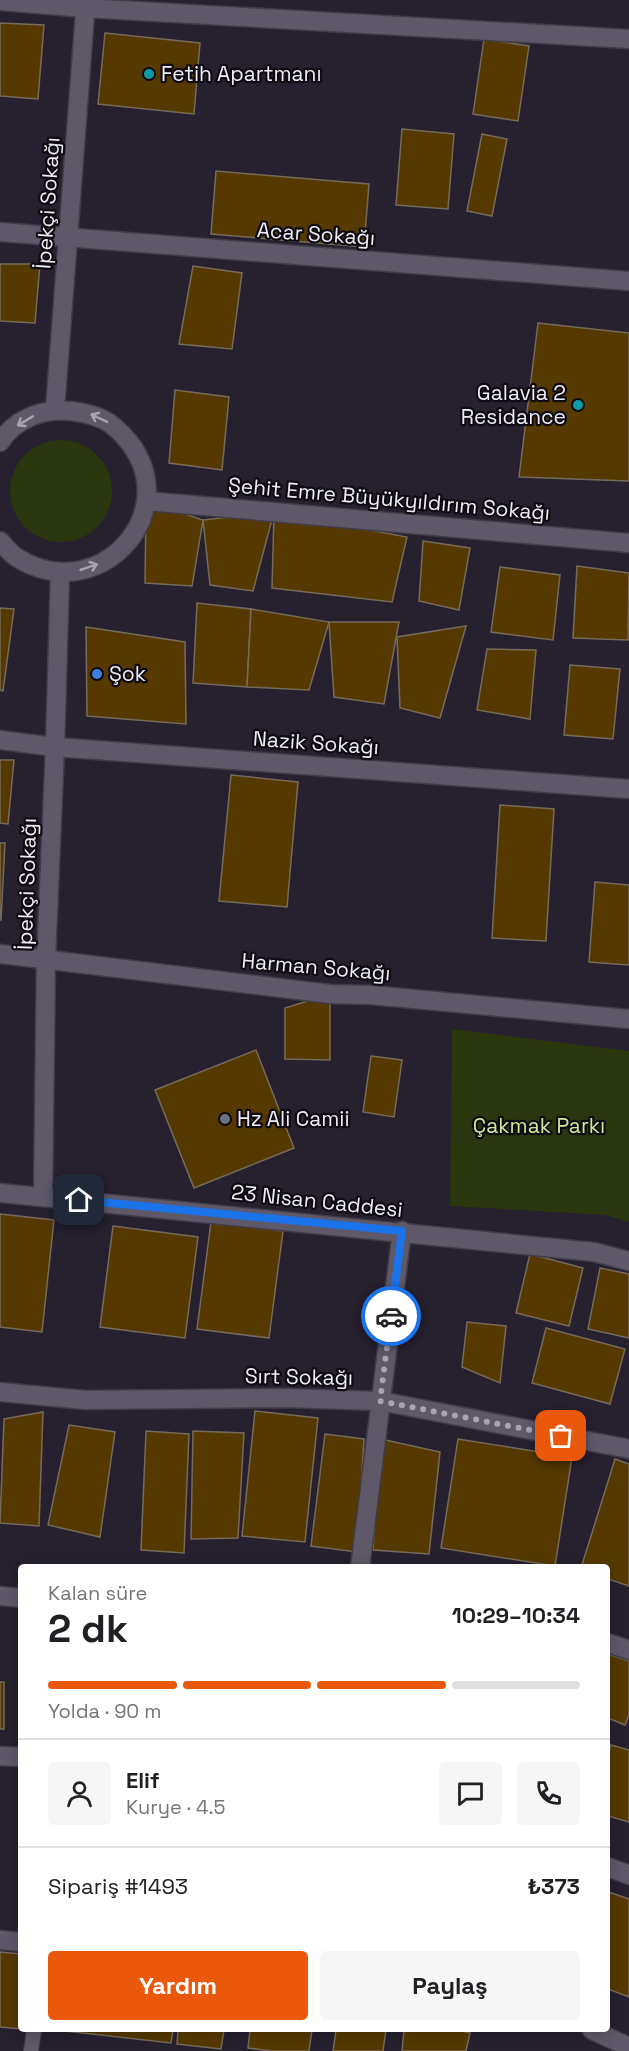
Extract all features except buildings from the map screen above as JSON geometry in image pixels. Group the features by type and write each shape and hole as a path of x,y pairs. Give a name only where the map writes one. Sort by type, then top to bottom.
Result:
{"street":[{"path":"0,1 85,4 629,39"},
{"name":"İpekçi Sokağı","path":"55,409 85,4"},
{"name":"Acar Sokağı","path":"0,232 629,281"},
{"path":"0,442 6,433 28,417 55,409 95,414 119,429 137,452 145,472 146,501 134,535 114,556 88,570 60,573 39,569 14,556 0,541"},
{"name":"Şehit Emre Büyükyıldırım Sokağı","path":"146,501 629,543"},
{"name":"İpekçi Sokağı","path":"44,1197 46,958 60,573"},
{"name":"Nazik Sokağı","path":"0,740 55,747 629,789"},
{"name":"Harman Sokağı","path":"0,954 330,994 371,995 629,1019"},
{"name":"23 Nisan Caddesi","path":"0,1193 402,1231 594,1252 629,1261"},
{"path":"360,1564 402,1231"},
{"name":"Sırt Sokağı","path":"0,1392 85,1400 284,1398 380,1401 629,1449"},
{"path":"0,1596 18,1598"},
{"path":"610,1644 629,1650"},
{"path":"0,1756 18,1757"},
{"path":"610,1868 629,1875"},
{"path":"0,1940 18,1942"},
{"path":"596,2032 629,2047"}],"lane":[{"path":"32,2051 34,2032"}],"green space":[{"path":"61,440 80,444 97,455 108,472 112,491 108,510 97,527 80,538 61,542 42,538 25,527 14,510 10,491 14,472 25,455 42,444"},
{"name":"Çakmak Parkı","path":"452,1029 629,1051 629,1222 605,1215 450,1206"}],"way so far":[{"path":"391,1316 380,1401 561,1436"}],"place":[{"name":"Fetih Apartmanı","path":"149,74"},
{"name":"Galavia 2 Residance","path":"578,405"},
{"name":"Şok","path":"97,674"},
{"name":"Hz Ali Camii","path":"225,1119"}],"route":[{"path":"79,1200 402,1231 391,1316"}]}
